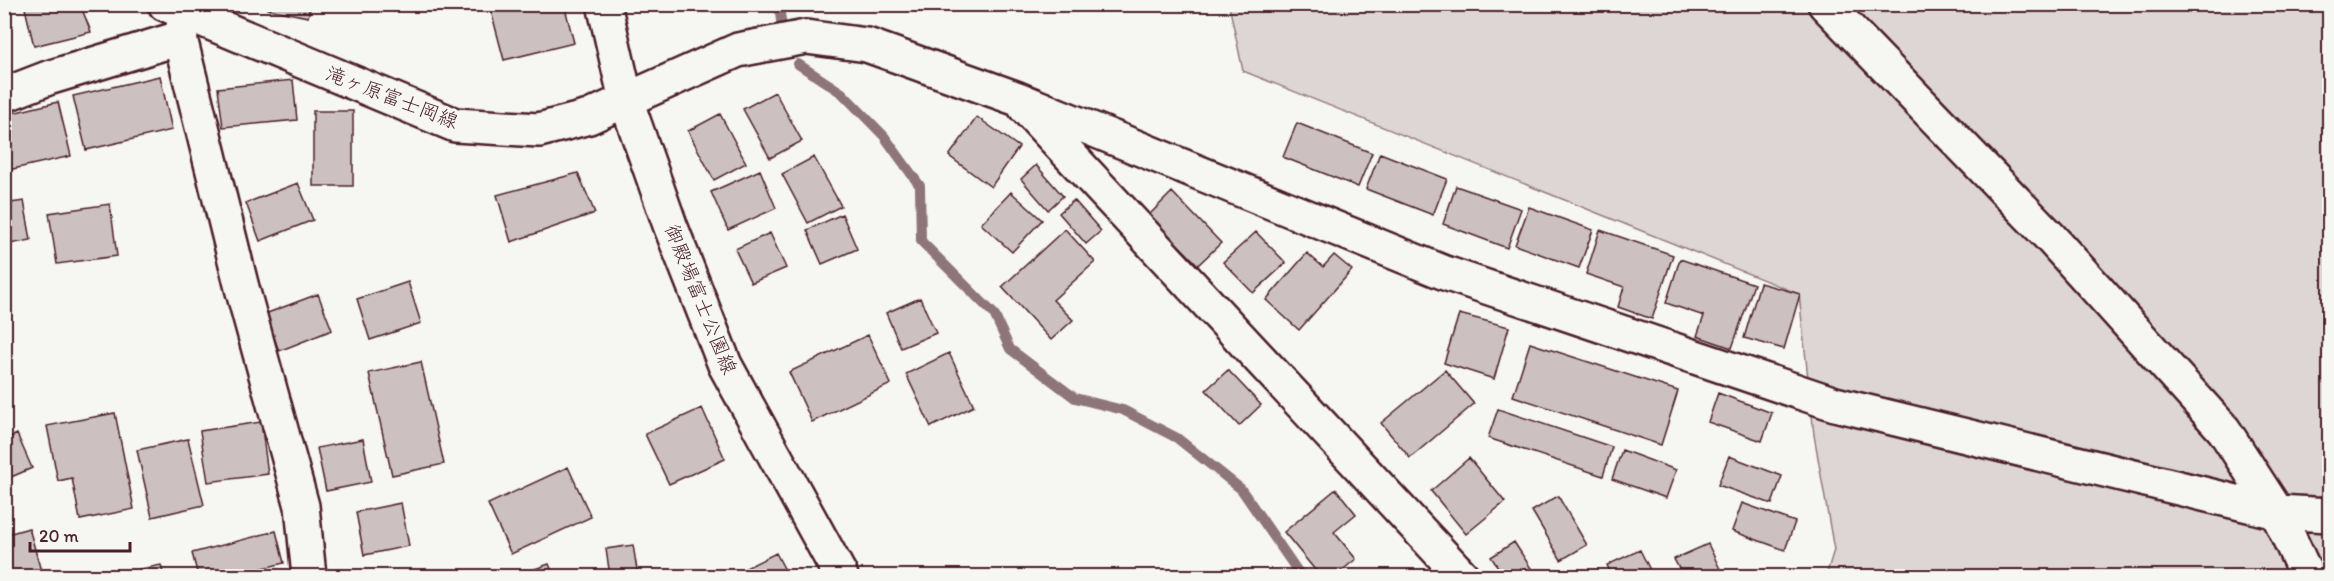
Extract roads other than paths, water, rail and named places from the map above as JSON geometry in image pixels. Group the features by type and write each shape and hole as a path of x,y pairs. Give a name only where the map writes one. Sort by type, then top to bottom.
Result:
{"street":[{"name":"御殿場富士公園線","path":"604,4 626,99 670,225 725,365 842,576"},
{"path":"1825,4 2050,237 2224,430 2277,512 2307,576"},
{"name":"滝ヶ原富士岡線","path":"177,19 455,125 539,130 589,117 738,50 806,37 867,45 1018,99 1445,273 1835,404 2277,512 2330,515"},
{"path":"4,95 48,78 177,19 242,288 302,506 309,576"},
{"path":"1018,99 1462,576"}],"waterway":[{"path":"779,4 782,29"},
{"path":"798,64 842,93 884,136 920,186 921,241 994,314 1010,349 1075,398 1123,410 1177,438 1241,489 1301,576"}]}
